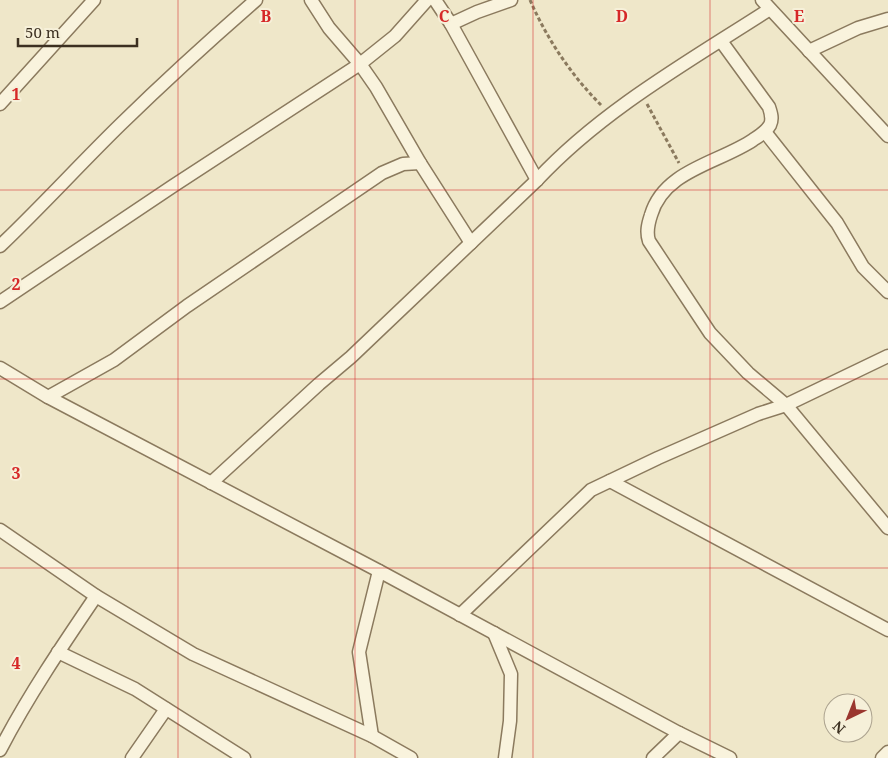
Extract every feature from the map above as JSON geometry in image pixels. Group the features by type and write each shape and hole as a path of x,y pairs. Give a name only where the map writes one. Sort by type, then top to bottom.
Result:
{"street":[{"path":"0,104 94,0"},
{"path":"0,246 128,118 256,0"},
{"path":"311,0 329,28 360,64 391,111 420,163 471,243"},
{"path":"0,302 360,64 395,36 427,0"},
{"path":"435,0 451,24 537,180"},
{"path":"451,24 511,0"},
{"path":"212,483 351,357 537,180 553,162 611,114 721,41 766,4 888,136"},
{"path":"809,51 858,28 888,19"},
{"path":"721,41 769,107 771,122 765,132 743,146 686,174 663,191 658,198 648,223 648,241 715,338 748,373 786,405 888,528"},
{"path":"765,132 837,223 863,267 888,292"},
{"path":"48,396 114,360 187,306 382,173 403,164 420,163"},
{"path":"460,615 592,490 758,414 786,405 888,356"},
{"path":"0,368 48,396 379,571 679,733 730,758"},
{"path":"610,481 888,630"},
{"path":"0,530 96,596 193,654 372,736 411,758"},
{"path":"372,736 358,652 379,571"},
{"path":"0,750 13,725 58,652 96,596"},
{"path":"494,633 510,674 510,721 505,758"},
{"path":"58,652 135,689 244,758"},
{"path":"132,758 166,709"},
{"path":"654,758 679,733"},
{"path":"882,758 888,752"}],"path":[{"path":"530,0 538,20 565,62 582,85 611,114"},
{"path":"641,93 686,174"}]}
